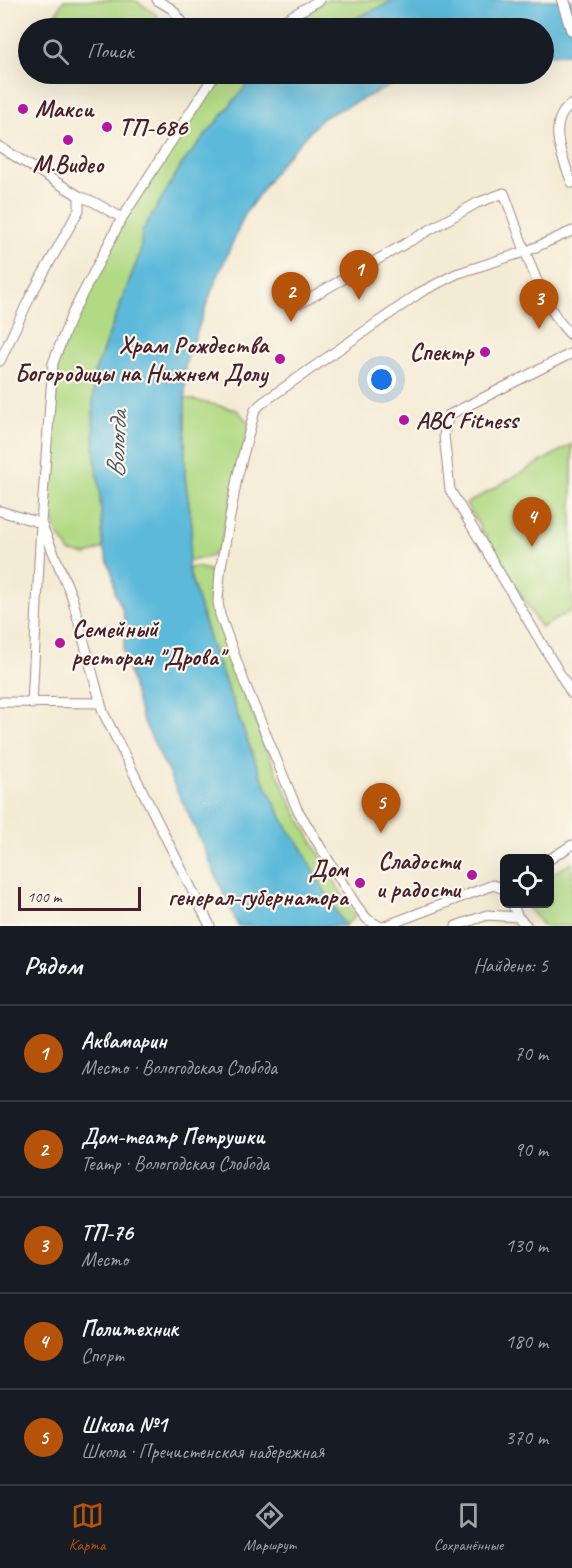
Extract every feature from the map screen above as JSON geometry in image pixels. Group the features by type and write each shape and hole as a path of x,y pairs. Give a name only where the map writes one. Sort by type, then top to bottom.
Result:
{"street":[{"path":"157,0 172,9 179,18"},
{"path":"288,18 320,0"},
{"path":"564,0 572,29"},
{"path":"32,704 41,523 53,363 72,314 122,218 209,84"},
{"path":"572,104 562,114 557,127 559,146 572,183"},
{"path":"0,147 79,196 122,218"},
{"path":"301,303 477,203 504,193 537,280 556,318 572,336"},
{"path":"0,361 30,297 79,210 79,196"},
{"path":"379,926 368,919 356,904 297,809 276,764 223,628 218,587 237,478 255,410 421,292 456,274 526,251 572,231"},
{"path":"572,353 449,416 444,435 450,490 572,694"},
{"path":"0,511 41,523"},
{"path":"41,523 72,597 100,704 210,926"},
{"path":"0,702 100,704"},
{"path":"554,856 572,845"},
{"path":"385,926 493,885 500,888"},
{"path":"514,908 518,917 527,926"},
{"path":"456,926 487,915 518,917"}],"green space":[{"path":"64,0 135,0 158,16 157,18 65,18 56,13"},
{"path":"326,0 395,0 356,18 294,18"},
{"path":"212,84 248,84 182,164 142,232 140,253 94,374 95,459 100,493 103,548 87,555 70,552 58,534 47,502 57,364 76,315 124,219"},
{"path":"185,398 237,410 250,424 220,547 211,556 187,562 192,525 185,477"},
{"path":"572,444 572,610 541,628 466,504"},
{"path":"197,567 208,570 212,574 216,587 221,630 273,764 295,811 355,917 344,926 302,848 288,829 261,776 210,642 188,568"},
{"path":"572,863 572,926 543,926 529,908 554,908 554,873"}],"water":[{"path":"395,0 572,0 572,54 554,55 554,18 356,18"},
{"name":"Вологда","path":"248,84 394,84 322,118 280,164 245,214 213,287 185,365 185,477 192,525 188,568 210,642 261,776 288,829 302,848 345,926 238,926 194,826 141,716 123,650 127,631 122,608 115,593 113,576 103,548 100,493 95,459 94,374 140,253 142,232 182,164"}],"place":[{"name":"Макси","path":"23,109"},
{"name":"ТП-686","path":"107,127"},
{"name":"М.Видео","path":"68,140"},
{"name":"Аквамарин","path":"359,300"},
{"name":"Дом-театр Петрушки","path":"291,322"},
{"name":"ТП-76","path":"539,329"},
{"name":"Спектр","path":"485,352"},
{"name":"Храм Рождества Богородицы на Нижнем Долу","path":"280,359"},
{"name":"ABC Fitness","path":"404,420"},
{"name":"Политехник","path":"532,547"},
{"name":"Семейный ресторан \"Дрова\"","path":"60,643"},
{"name":"Школа №1","path":"381,833"},
{"name":"Сладости и радости","path":"472,875"},
{"name":"Дом генерал-губернатора","path":"360,883"}]}
